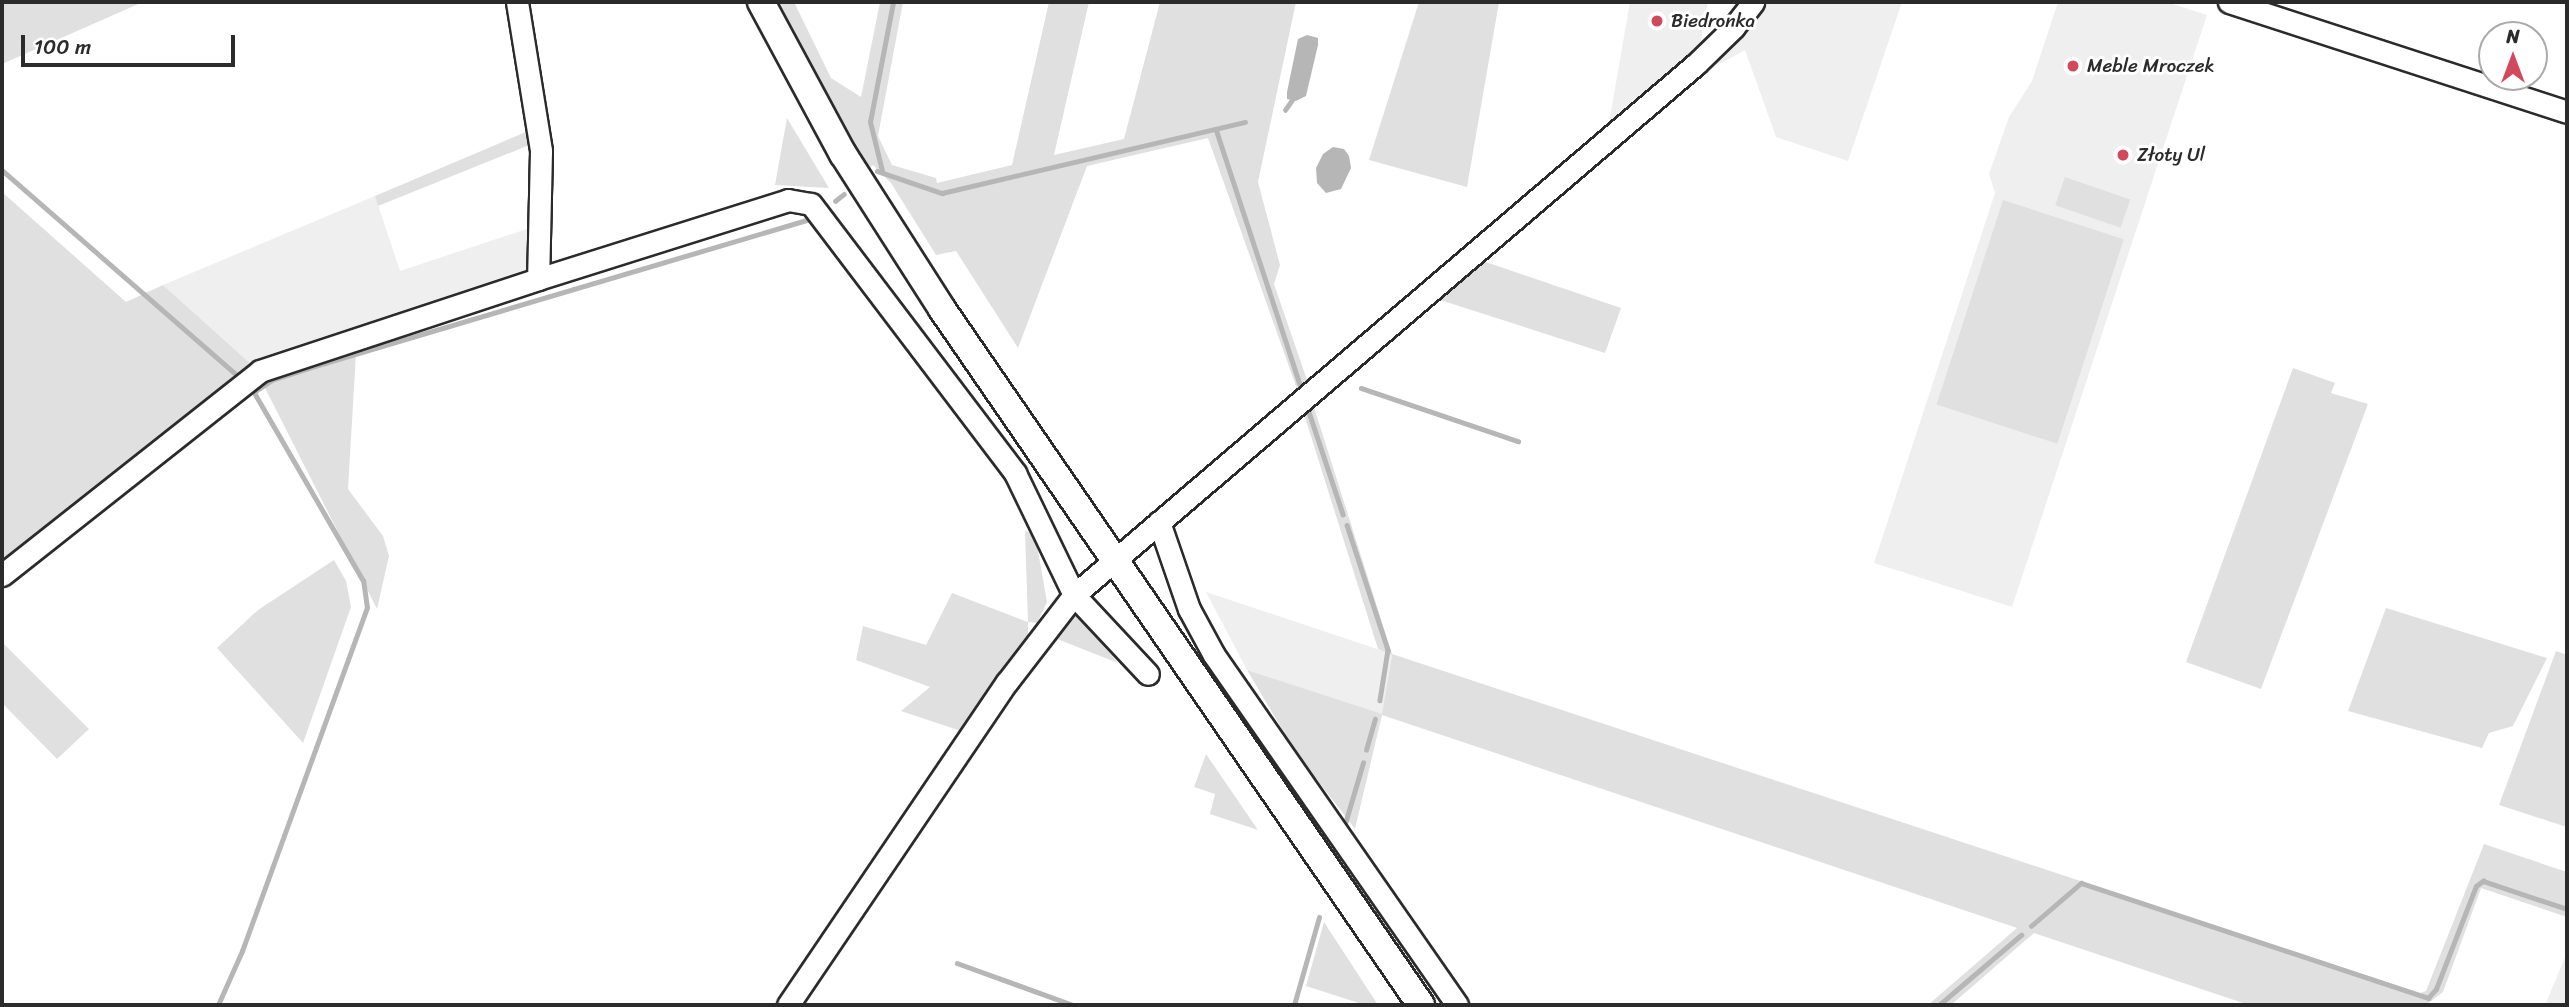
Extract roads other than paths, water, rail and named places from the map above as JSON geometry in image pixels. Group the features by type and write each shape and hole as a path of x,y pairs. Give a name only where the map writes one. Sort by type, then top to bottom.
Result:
{"main road":[{"path":"761,2 843,154 891,230 1421,1005"}],"street":[{"path":"517,2 541,151 538,279"},
{"path":"788,1005 1007,682 1074,596 1114,559 1696,64 1733,28 1753,2"},
{"path":"2229,2 2567,112"},
{"path":"2,575 260,371 788,200 811,204 1015,472 1074,596 1148,674"},
{"path":"1159,522 1189,609 1214,655 1457,1005"}],"waterway":[{"path":"882,171 870,122 893,2"},
{"path":"1285,110 1292,100"},
{"path":"877,171 942,193 1245,122"},
{"path":"1216,129 1300,384"},
{"path":"2,170 239,377"},
{"path":"835,201 844,194"},
{"path":"254,392 272,380 308,368 810,219"},
{"path":"218,1005 242,951 367,608 363,581 251,388"},
{"path":"1361,388 1518,441"},
{"path":"1308,409 1343,514"},
{"path":"1347,525 1388,650 1380,700"},
{"path":"1366,750 1375,719"},
{"path":"1344,827 1363,763"},
{"path":"2031,926 2081,883 2428,998 2436,989 2476,886 2483,881 2567,909"},
{"path":"1294,1005 1319,917"},
{"path":"1939,1005 2021,935"},
{"path":"957,963 1073,1005"}],"place":[{"name":"Biedronka","path":"1657,21"},
{"name":"Meble Mroczek","path":"2073,66"},
{"name":"Złoty Ul","path":"2123,155"}]}
